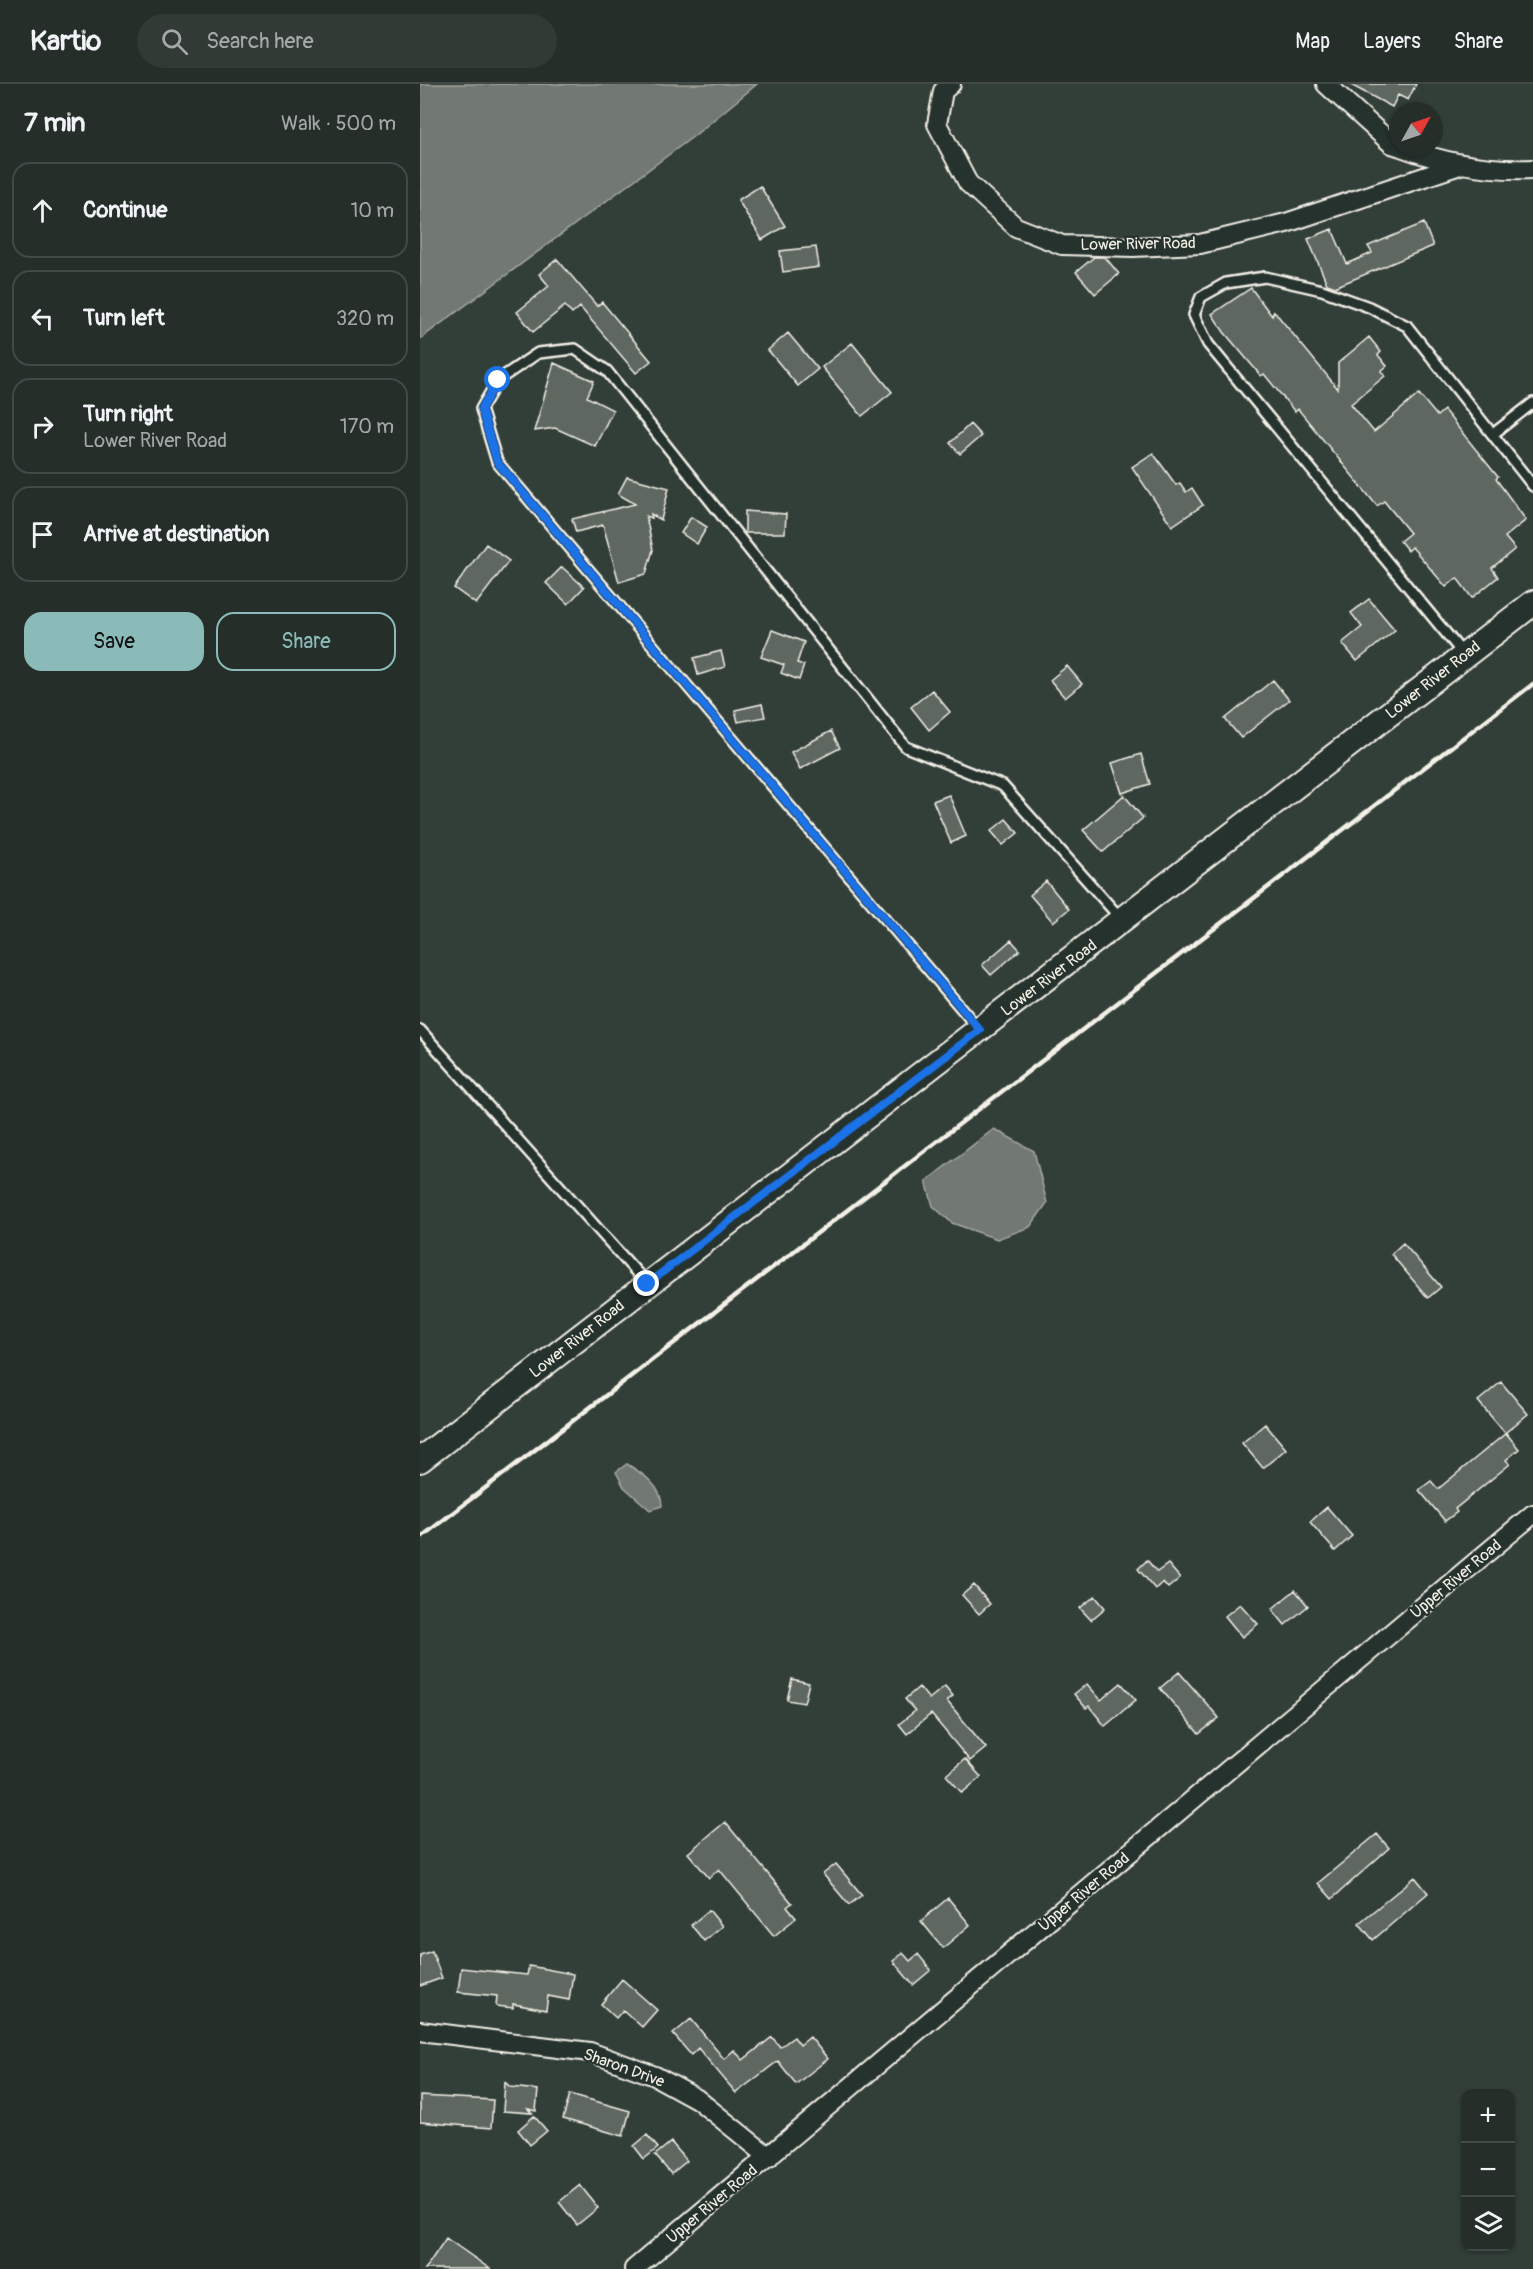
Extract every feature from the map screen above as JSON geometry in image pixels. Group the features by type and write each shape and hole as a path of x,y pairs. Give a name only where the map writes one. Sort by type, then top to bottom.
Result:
{"street":[{"name":"Lower River Road","path":"951,84 944,91 937,124 968,183 1016,227 1062,245 1133,247 1200,244 1286,223 1463,164"},
{"name":"Lower River Road","path":"1326,84 1389,141"},
{"name":"Lower River Road","path":"1425,156 1436,160 1505,170 1533,169"},
{"name":"Lower River Road","path":"420,1460 1123,921 1533,603"},
{"name":"Upper River Road","path":"634,2269 1533,1514"},
{"name":"Sharon Drive","path":"420,2031 590,2052 655,2076 696,2099 769,2157"}],"lane":[{"path":"1464,655 1208,344 1194,315 1201,297 1226,283 1265,277 1322,290 1369,307 1407,326 1533,486"},
{"path":"980,1030 497,462 481,409 498,380 538,353 576,349 607,371 906,747 1003,786 1123,921"},
{"path":"1493,434 1533,402"},
{"path":"420,1030 647,1284"}],"shaded area":[{"path":"420,84 757,84 694,136 420,339"},
{"path":"994,1129 1034,1151 1047,1203 1030,1227 997,1239 952,1223 933,1206 926,1181"},
{"path":"627,1464 645,1476 655,1487 659,1492 662,1506 650,1510 624,1487 616,1472"}],"building":[{"path":"1349,84 1416,84 1408,100 1398,95 1394,102 1389,102 1389,105"},
{"path":"760,186 785,226 762,240 738,200"},
{"path":"1424,223 1433,246 1335,287 1327,284 1308,239 1332,229 1347,264 1372,253 1368,246"},
{"path":"816,247 819,267 783,272 780,251"},
{"path":"1094,257 1105,257 1119,274 1095,294 1076,272"},
{"path":"557,259 597,306 602,302 651,361 636,373 580,307 572,314 565,306 533,332 517,312 549,286 539,274"},
{"path":"1251,288 1272,316 1274,311 1338,389 1338,363 1369,337 1381,352 1378,355 1387,366 1381,371 1385,376 1351,404 1374,432 1419,394 1437,416 1444,410 1498,477 1496,479 1526,520 1505,537 1515,549 1492,568 1498,577 1472,598 1457,578 1446,587 1412,547 1408,551 1400,541 1410,533 1384,501 1377,506 1298,409 1295,412 1264,374 1261,376 1224,332 1212,314"},
{"path":"788,333 818,369 798,386 768,350"},
{"path":"852,343 892,392 862,416 822,367"},
{"path":"554,363 594,381 587,397 613,410 595,446 555,428 534,431"},
{"path":"970,424 981,436 960,454 950,443"},
{"path":"1153,453 1176,485 1180,483 1186,492 1192,488 1203,505 1172,526 1132,467"},
{"path":"627,477 669,488 661,520 651,514 652,518 646,516 653,550 646,574 619,582 603,525 576,532 572,519 635,504 618,494"},
{"path":"745,511 786,514 785,533 745,533"},
{"path":"691,517 707,527 697,544 681,533"},
{"path":"486,544 509,561 476,604 454,588"},
{"path":"562,567 584,587 568,604 546,583"},
{"path":"1369,599 1395,630 1357,661 1342,643 1362,627 1351,613"},
{"path":"772,630 804,642 797,663 804,665 799,680 781,673 784,665 761,657"},
{"path":"721,651 725,667 698,675 694,658"},
{"path":"1067,666 1082,684 1065,698 1050,680"},
{"path":"1273,680 1289,700 1241,738 1225,719"},
{"path":"932,690 950,712 929,730 911,707"},
{"path":"762,704 765,717 738,722 735,710"},
{"path":"831,731 840,748 800,769 791,752"},
{"path":"1141,754 1150,784 1122,793 1112,763"},
{"path":"949,795 966,836 951,843 933,801"},
{"path":"1124,795 1143,818 1103,852 1083,830"},
{"path":"1006,819 1018,833 1003,845 991,831"},
{"path":"1046,881 1069,909 1053,922 1030,895"},
{"path":"1011,940 1020,950 991,975 982,965"},
{"path":"1403,1243 1441,1287 1428,1298 1391,1254"},
{"path":"1501,1382 1528,1414 1505,1433 1478,1401"},
{"path":"1265,1424 1286,1449 1263,1468 1242,1443"},
{"path":"1506,1433 1519,1449 1506,1460 1510,1464 1455,1509 1457,1512 1445,1521 1419,1490 1431,1481 1438,1489"},
{"path":"1327,1507 1352,1536 1335,1551 1310,1522"},
{"path":"1147,1560 1157,1572 1168,1564 1180,1578 1168,1588 1163,1582 1155,1589 1138,1569"},
{"path":"974,1585 990,1604 979,1614 962,1595"},
{"path":"1295,1590 1308,1606 1285,1625 1272,1609"},
{"path":"1095,1596 1105,1608 1091,1620 1080,1608"},
{"path":"1240,1604 1258,1624 1242,1637 1225,1616"},
{"path":"1179,1672 1219,1718 1199,1734 1160,1688"},
{"path":"792,1679 809,1683 804,1703 787,1700"},
{"path":"1121,1683 1136,1700 1105,1726 1089,1706 1086,1708 1074,1694 1087,1684 1101,1700"},
{"path":"945,1686 953,1696 947,1701 986,1748 970,1761 931,1714 907,1734 899,1724 915,1711 905,1699 919,1687 929,1699"},
{"path":"965,1759 981,1777 962,1793 946,1775"},
{"path":"725,1822 792,1903 787,1907 796,1918 774,1936 719,1869 709,1878 688,1853"},
{"path":"1377,1834 1389,1848 1332,1899 1318,1883"},
{"path":"836,1864 862,1895 849,1905 823,1874"},
{"path":"1415,1877 1428,1893 1373,1940 1359,1923"},
{"path":"948,1898 970,1925 943,1948 921,1921"},
{"path":"709,1910 722,1926 704,1941 691,1925"},
{"path":"432,1951 442,1978 420,1986 420,1955"},
{"path":"903,1953 910,1961 918,1954 931,1970 913,1985 893,1961"},
{"path":"529,1966 573,1974 569,2000 548,1996 546,2010 513,2004 513,2008 496,2006 497,1996 458,1992 461,1968 527,1975"},
{"path":"622,1979 657,2010 642,2027 623,2010 616,2018 601,2004"},
{"path":"691,2019 724,2059 734,2050 743,2060 772,2037 780,2047 794,2037 800,2045 810,2037 828,2059 796,2084 778,2061 736,2093 698,2048 691,2055 673,2034"},
{"path":"505,2082 510,2087 538,2090 536,2111 528,2109 532,2113 503,2111"},
{"path":"570,2094 630,2111 623,2136 563,2119"},
{"path":"420,2096 493,2100 491,2128 420,2122"},
{"path":"534,2116 547,2131 530,2145 518,2130"},
{"path":"647,2135 658,2148 644,2159 634,2146"},
{"path":"671,2142 687,2161 671,2174 655,2155"},
{"path":"580,2185 598,2208 577,2225 559,2202"},
{"path":"446,2238 490,2269 425,2269"}],"railway":[{"path":"420,1538 1533,684"}],"route":[{"path":"498,380 481,409 497,462 980,1030 647,1284"}]}
